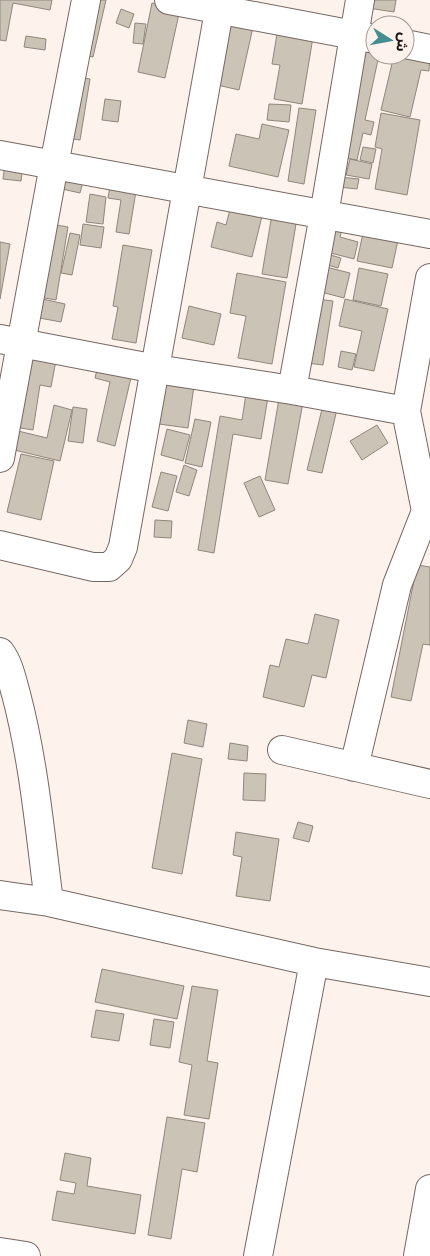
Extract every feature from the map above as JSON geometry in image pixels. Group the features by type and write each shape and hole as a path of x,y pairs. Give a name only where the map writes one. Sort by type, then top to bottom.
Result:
{"street":[{"path":"0,458 11,341 54,165 86,0"},
{"path":"169,0 221,4 364,37"},
{"path":"292,390 324,215 364,37 360,0"},
{"path":"0,545 93,567 109,567 118,559 124,547 186,189 221,4"},
{"path":"415,46 430,49"},
{"path":"0,156 430,234"},
{"path":"354,767 397,585 426,511 406,411 430,278"},
{"path":"11,341 156,369 292,390 406,411"},
{"path":"0,652 6,660 22,716 31,767 49,902"},
{"path":"282,750 430,784"},
{"path":"0,895 49,902 314,962 430,982"},
{"path":"258,1256 314,962"},
{"path":"418,1256 430,1190"},
{"path":"0,1252 26,1256"}],"building":[{"path":"0,0 52,0 50,10 13,3 6,41 0,40"},
{"path":"90,0 106,0 93,57 78,54"},
{"path":"370,0 396,0 394,12 368,8"},
{"path":"152,3 180,9 165,78 138,72"},
{"path":"121,9 134,14 129,28 116,23"},
{"path":"228,13 255,18 239,90 213,84"},
{"path":"279,22 314,31 302,104 274,99 280,65 272,64"},
{"path":"135,23 146,24 143,44 133,43"},
{"path":"26,36 46,39 45,50 24,47"},
{"path":"364,40 365,65 377,65 365,120 374,122 371,135 363,133 357,160 340,157"},
{"path":"430,53 429,71 421,70 410,117 381,110 392,65 415,65 415,54"},
{"path":"70,76 90,79 80,140 60,137"},
{"path":"105,99 121,101 118,122 102,120"},
{"path":"269,104 291,105 289,122 267,120"},
{"path":"299,108 316,110 304,184 288,181"},
{"path":"381,113 420,120 407,195 375,189 382,149 375,147"},
{"path":"262,124 289,130 278,177 229,166 236,134 259,139"},
{"path":"363,147 376,149 373,163 360,160"},
{"path":"350,159 372,164 369,179 346,175"},
{"path":"5,163 23,165 21,181 3,179"},
{"path":"65,173 84,178 80,193 62,189"},
{"path":"340,177 359,179 357,189 339,187"},
{"path":"111,180 137,185 129,234 116,232 121,200 108,198"},
{"path":"90,194 106,197 103,224 86,222"},
{"path":"232,201 264,208 252,257 211,247 217,222 226,225"},
{"path":"273,208 298,212 287,278 262,274"},
{"path":"332,218 344,222 340,237 358,242 354,259 323,251"},
{"path":"51,224 68,227 56,300 39,297"},
{"path":"83,224 104,227 101,248 80,245"},
{"path":"365,224 400,231 392,268 357,261"},
{"path":"70,233 80,235 72,275 61,273"},
{"path":"0,242 10,244 0,299"},
{"path":"123,245 152,250 136,343 112,339 118,307 113,306"},
{"path":"327,254 341,258 338,268 324,264"},
{"path":"326,267 350,273 344,298 321,292"},
{"path":"359,268 388,274 381,306 353,300"},
{"path":"237,273 286,282 272,364 238,358 246,316 230,313"},
{"path":"38,298 65,304 61,322 34,317"},
{"path":"317,299 333,301 323,365 307,363"},
{"path":"345,299 388,309 374,371 354,367 362,331 339,326"},
{"path":"189,306 221,314 214,345 182,338"},
{"path":"28,350 57,355 51,387 40,385 33,430 15,427"},
{"path":"341,351 356,354 352,370 338,367"},
{"path":"99,361 133,369 115,446 97,441 110,382 95,378"},
{"path":"167,374 195,379 188,428 159,424"},
{"path":"247,387 269,391 261,439 233,434 214,553 198,550 220,416 242,420"},
{"path":"280,393 304,397 288,484 265,480"},
{"path":"324,401 338,405 322,473 307,470"},
{"path":"54,405 72,410 60,461 10,449 14,430 47,438"},
{"path":"73,407 87,409 83,443 68,441"},
{"path":"195,419 211,422 202,467 185,463"},
{"path":"377,425 388,443 362,460 350,441"},
{"path":"167,429 190,435 183,461 161,455"},
{"path":"21,454 54,461 41,520 7,512"},
{"path":"184,465 197,470 189,496 176,492"},
{"path":"161,472 177,476 168,511 152,507"},
{"path":"260,476 275,510 259,517 244,483"},
{"path":"155,520 172,521 171,538 154,537"},
{"path":"417,565 430,567 430,645 423,644 411,701 391,697"},
{"path":"315,614 339,620 326,678 312,675 304,707 263,697 270,665 279,667 286,639 308,644"},
{"path":"188,720 207,724 203,747 184,743"},
{"path":"230,743 248,746 247,761 228,759"},
{"path":"172,753 202,759 182,874 152,868"},
{"path":"244,773 266,774 265,801 243,800"},
{"path":"298,822 313,826 309,842 293,838"},
{"path":"236,832 279,839 270,901 236,896 242,857 233,855"},
{"path":"102,969 184,986 177,1019 95,1002"},
{"path":"192,986 218,990 207,1061 218,1063 209,1119 184,1115 192,1065 179,1062"},
{"path":"96,1010 124,1014 119,1041 91,1037"},
{"path":"154,1019 174,1022 170,1048 150,1045"},
{"path":"167,1117 205,1123 197,1172 182,1169 171,1239 148,1235"},
{"path":"65,1153 91,1158 87,1186 141,1195 135,1234 52,1220 57,1191 74,1194 76,1183 60,1180"}]}
